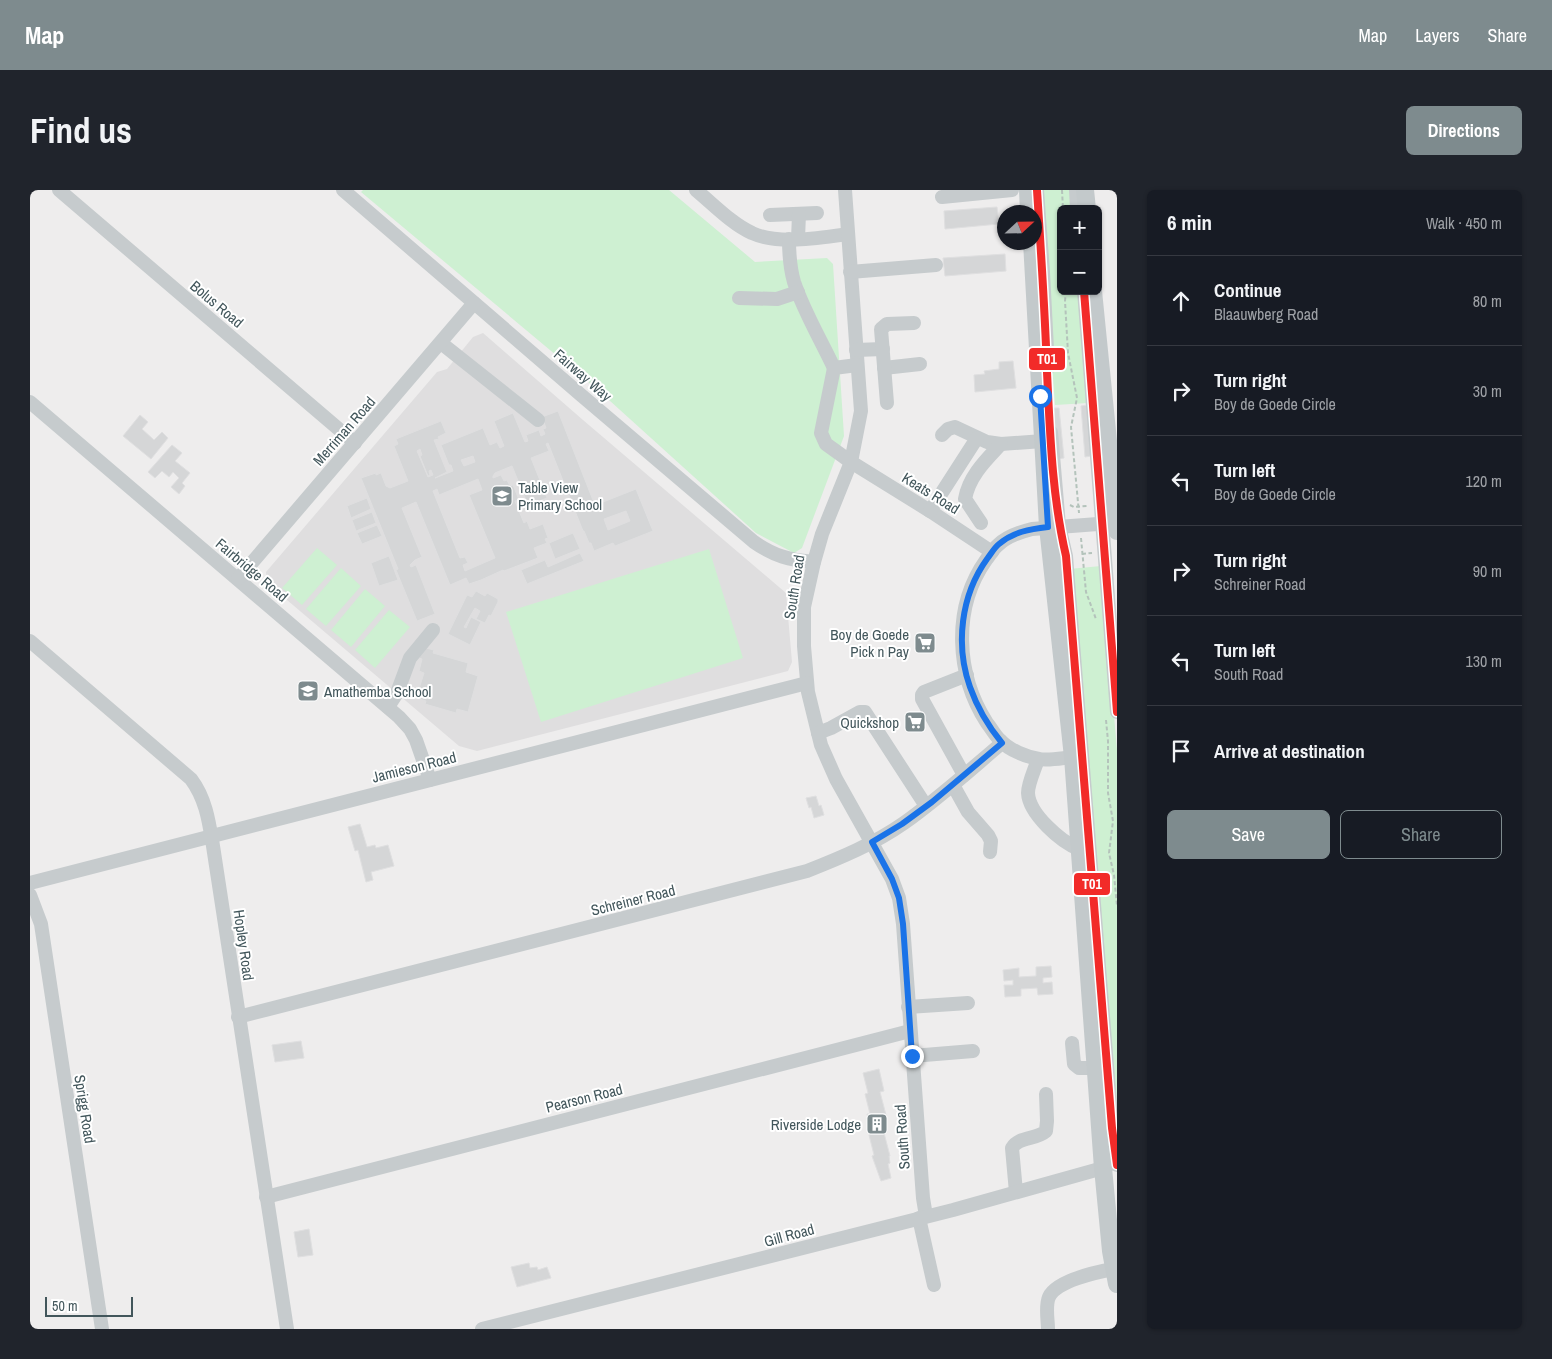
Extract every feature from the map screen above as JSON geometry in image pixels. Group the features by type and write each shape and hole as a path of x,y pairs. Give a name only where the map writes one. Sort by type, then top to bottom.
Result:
{"main road":[{"path":"1028,190 1029,205"},
{"path":"1085,190 1087,205"},
{"path":"1032,250 1043,441 1054,527 1096,1068 1113,1164 1115,1277"},
{"path":"1093,295 1113,525"}],"street":[{"name":"Bolus Road","path":"59,190 355,443"},
{"name":"Fairway Way","path":"344,190 754,542 766,551 782,557 814,562"},
{"path":"696,190 750,233 770,239 794,239 848,234"},
{"name":"South Road","path":"845,190 861,411 851,462 826,524 814,562 804,607 804,646 807,683 821,745 836,779 892,879 899,898 903,924 923,1198 922,1217 934,1285"},
{"path":"942,197 1012,190"},
{"path":"1037,190 1043,272 1054,527 1066,556 1112,1128 1113,1164"},
{"path":"1076,190 1078,205"},
{"path":"770,215 817,213"},
{"path":"799,214 789,257 798,292 834,368 857,365"},
{"path":"850,272 936,265"},
{"path":"739,298 778,299 798,292"},
{"path":"1084,295 1113,525 1111,712"},
{"name":"Merriman Road","path":"238,579 474,303"},
{"path":"887,403 881,329 887,324 914,323"},
{"path":"441,343 538,420"},
{"path":"856,350 883,349"},
{"path":"884,368 920,364"},
{"name":"Keats Road","path":"834,368 821,433 823,440 828,446 992,552"},
{"name":"Fairbridge Road","path":"30,402 388,707 410,729 422,754 430,780"},
{"path":"942,435 948,429 955,427 987,442 1001,444 1043,441"},
{"path":"930,511 977,438"},
{"path":"981,523 965,499 966,489 977,471 1001,444"},
{"path":"1073,757 1038,759 1002,743 982,715 969,686 962,646 963,619 970,591 978,572 998,545 1020,532 1080,524 1113,525"},
{"path":"388,707 396,695 410,658 433,630"},
{"name":"Hopley Road","path":"30,641 191,779 199,790 205,805 287,1329"},
{"path":"964,776 922,699 922,695 924,692 967,675"},
{"name":"Jamieson Road","path":"30,883 807,683"},
{"path":"818,733 832,728 860,712 865,712 926,806"},
{"name":"Schreiner Road","path":"238,1017 807,871 849,854 902,824 953,785 1002,743"},
{"path":"1038,759 1028,791 1032,805 1043,822 1066,843 1080,849"},
{"path":"953,785 965,807 988,835 991,841 990,852"},
{"name":"Sprigg Road","path":"30,895 41,924 102,1329"},
{"path":"908,1007 968,1003"},
{"name":"Pearson Road","path":"266,1197 910,1031"},
{"path":"1072,1043 1074,1064 1079,1068 1096,1068"},
{"path":"912,1056 973,1052"},
{"path":"1016,1192 1012,1148 1019,1141 1042,1135 1046,1131 1048,1122 1046,1094"},
{"name":"Gill Road","path":"482,1329 953,1210 1113,1164"},
{"path":"1048,1329 1048,1297 1053,1292 1064,1284 1098,1272 1115,1277"}],"path":[{"path":"1062,190 1063,205"},
{"path":"1066,295 1068,352 1077,398 1071,426 1086,592 1096,620"},
{"path":"1064,502 1074,507 1092,505"},
{"path":"1077,554 1099,552"},
{"path":"1111,712 1108,742 1108,793 1113,821 1109,853 1117,906"}],"shaded area":[{"name":"Table View Primary School","path":"483,333 786,593 792,662 788,671 477,751 459,746 267,583 266,572 437,372 447,369 473,337"}],"green space":[{"path":"363,190 669,190 755,262 827,258 833,264 844,436 802,548 794,553 756,533 599,391 361,192"},
{"path":"1039,190 1072,190 1073,205 1057,205 1057,295 1079,295 1088,403 1055,405 1042,230 1042,205 1040,205"},
{"path":"317,548 337,565 302,605 282,588"},
{"path":"709,549 743,658 541,722 506,612"},
{"path":"1101,566 1117,750 1117,1122 1069,569"},
{"path":"341,568 361,586 326,626 306,609"},
{"path":"365,589 385,606 351,647 331,630"},
{"path":"389,610 410,627 375,668 355,650"}],"building":[{"path":"997,207 997,224 945,229 944,211"},
{"path":"1005,254 1006,271 945,276 943,258"},
{"path":"1013,361 1016,388 975,392 974,375 985,374 984,371 999,369 999,362"},
{"path":"1087,405 1091,456 1085,457 1081,406"},
{"path":"1053,408 1059,408 1064,458 1057,459"},
{"path":"558,411 596,508 599,507 598,504 636,489 653,531 615,546 613,543 594,551 583,531 548,443 546,444 549,451 531,458 547,498 528,505 512,466 495,473 493,476 493,478 501,475 510,486 513,485 519,500 515,501 524,523 527,521 530,529 543,524 548,538 545,539 547,543 534,548 538,558 469,584 466,578 450,585 416,502 402,508 422,557 410,565 411,567 416,565 435,614 417,621 361,478 381,473 386,486 390,488 408,481 394,446 398,444 396,439 441,421 446,433 438,437 439,439 434,440 447,472 435,478 453,471 441,445 483,428 490,445 497,442 500,448 504,446 494,421 513,413 525,442 528,441 526,435 539,430 541,436 545,434 543,429 546,428 542,417","holes":["420,449 422,455 420,456 428,476 431,470 433,475 428,477 417,451","473,456 475,462 464,466 461,460","478,479 482,490 469,495 495,558 465,571 463,565 468,563 465,557 460,558 433,491 437,489 439,495","626,511 630,521 608,530 604,519"]},
{"path":"140,415 148,422 142,429 154,440 162,432 168,438 151,459 123,436"},
{"path":"172,445 182,453 175,461 190,473 182,483 185,486 179,494 171,487 179,478 173,472 169,477 162,471 155,478 148,472"},
{"path":"367,498 371,509 351,518 347,506"},
{"path":"372,512 376,523 356,531 352,520"},
{"path":"377,525 382,536 362,544 357,533"},
{"path":"573,533 580,549 555,559 549,543"},
{"path":"580,553 584,561 527,584 521,570 545,560 548,567"},
{"path":"389,556 398,580 379,586 371,563"},
{"path":"476,591 485,596 487,593 498,599 498,602 485,623 476,619 480,611 475,608 464,627 466,628 471,617 481,622 470,645 448,634 467,595 472,597"},
{"path":"422,647 434,650 433,653 468,663 466,672 478,676 468,712 457,709 456,713 425,704 426,701 416,698 424,673 419,671 422,659 419,658"},
{"path":"816,796 824,815 814,818 806,798"},
{"path":"360,824 367,847 375,845 376,848 388,845 394,866 371,872 373,880 366,882 358,850 355,851 348,827"},
{"path":"1051,966 1052,977 1043,978 1043,983 1052,982 1053,994 1038,995 1037,988 1021,989 1021,996 1005,997 1004,985 1013,985 1013,980 1004,981 1003,970 1019,968 1019,977 1036,976 1036,967"},
{"path":"301,1041 304,1058 275,1062 272,1045"},
{"name":"Riverside Lodge","path":"879,1069 884,1091 880,1092 886,1115 883,1115 887,1132 884,1133 890,1156 890,1163 888,1164 891,1178 881,1181 872,1156 874,1155 869,1135 872,1134 867,1114 870,1114 865,1094 868,1093 863,1073"},
{"path":"309,1229 313,1255 298,1257 294,1232"},
{"path":"529,1263 530,1268 537,1267 538,1270 547,1267 551,1278 517,1287 511,1267"}],"transit line":[{"name":"T01","path":"1037,190 1052,464 1066,556 1112,1128 1117,1165"},
{"name":"T01","path":"1084,295 1117,712"}],"place":[{"name":"Table View Primary School","path":"502,496"},
{"name":"Boy de Goede Pick n Pay","path":"925,643"},
{"name":"Amathemba School","path":"308,691"},
{"name":"Quickshop","path":"915,722"},
{"name":"Riverside Lodge","path":"877,1124"}],"route":[{"path":"912,1056 903,924 899,898 892,879 872,842 902,824 932,802 1002,743 982,715 969,686 963,654 963,619 970,591 978,572 998,545 1020,532 1048,527 1040,396"}]}
